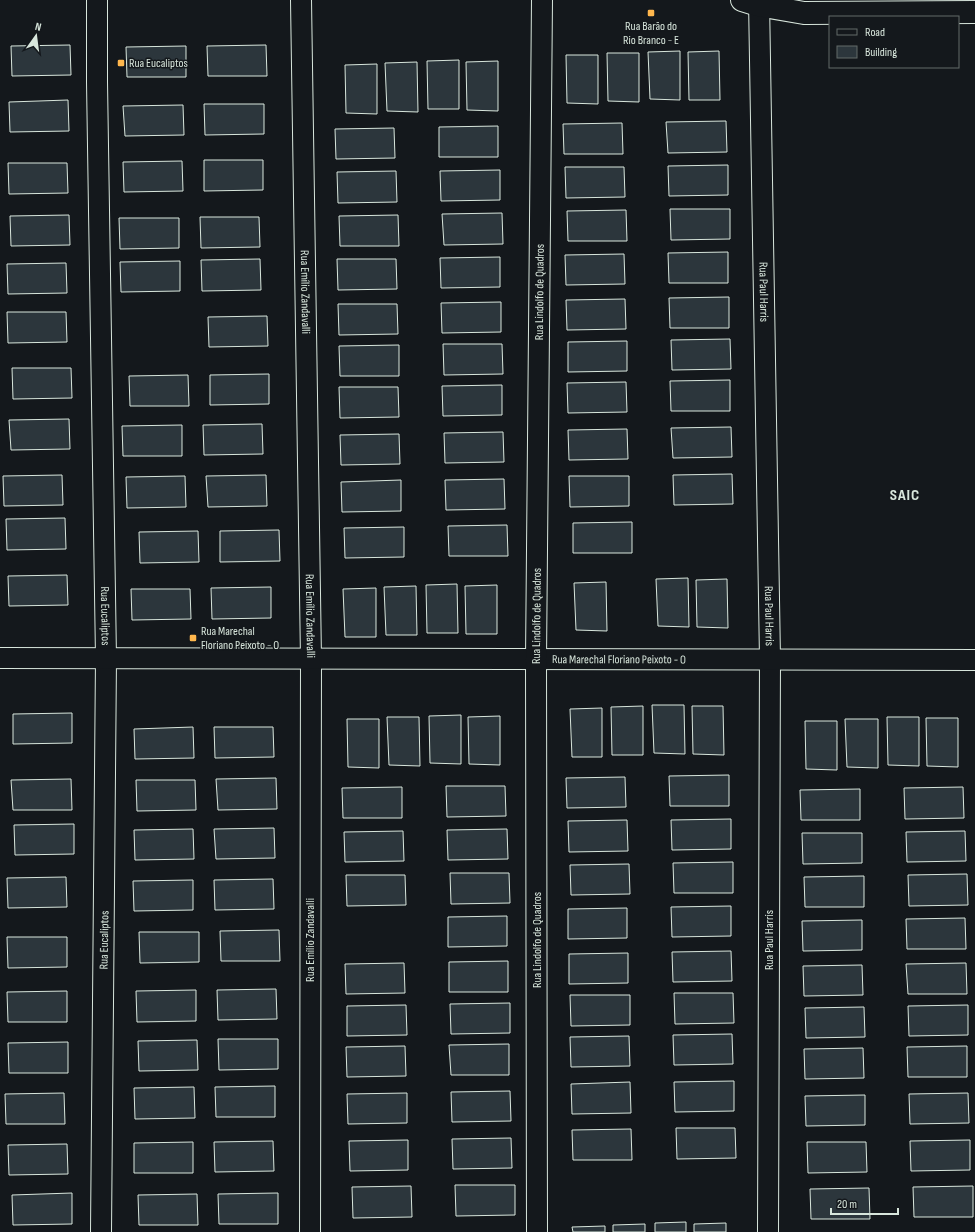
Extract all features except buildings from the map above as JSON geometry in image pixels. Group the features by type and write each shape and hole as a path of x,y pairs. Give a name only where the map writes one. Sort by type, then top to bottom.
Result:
{"street":[{"name":"Rua Eucaliptos","path":"97,0 97,106 106,658 101,1232"},
{"name":"Rua Emílio Zandavalli","path":"301,0 311,659 310,1232"},
{"name":"Rua Lindolfo de Quadros","path":"537,1232 536,660 542,0"},
{"path":"753,2 804,13 975,12"},
{"name":"Rua Paul Harris","path":"753,2 770,659 768,1232"},
{"name":"Rua Marechal Floriano Peixoto - O","path":"0,658 975,660"}],"place":[{"name":"Rua Barão do Rio Branco - E","path":"651,13"},
{"name":"Rua Eucaliptos","path":"121,63"},
{"name":"Rua Marechal Floriano Peixoto - O","path":"193,638"}],"district":[{"name":"SAIC","path":"905,494"}]}
